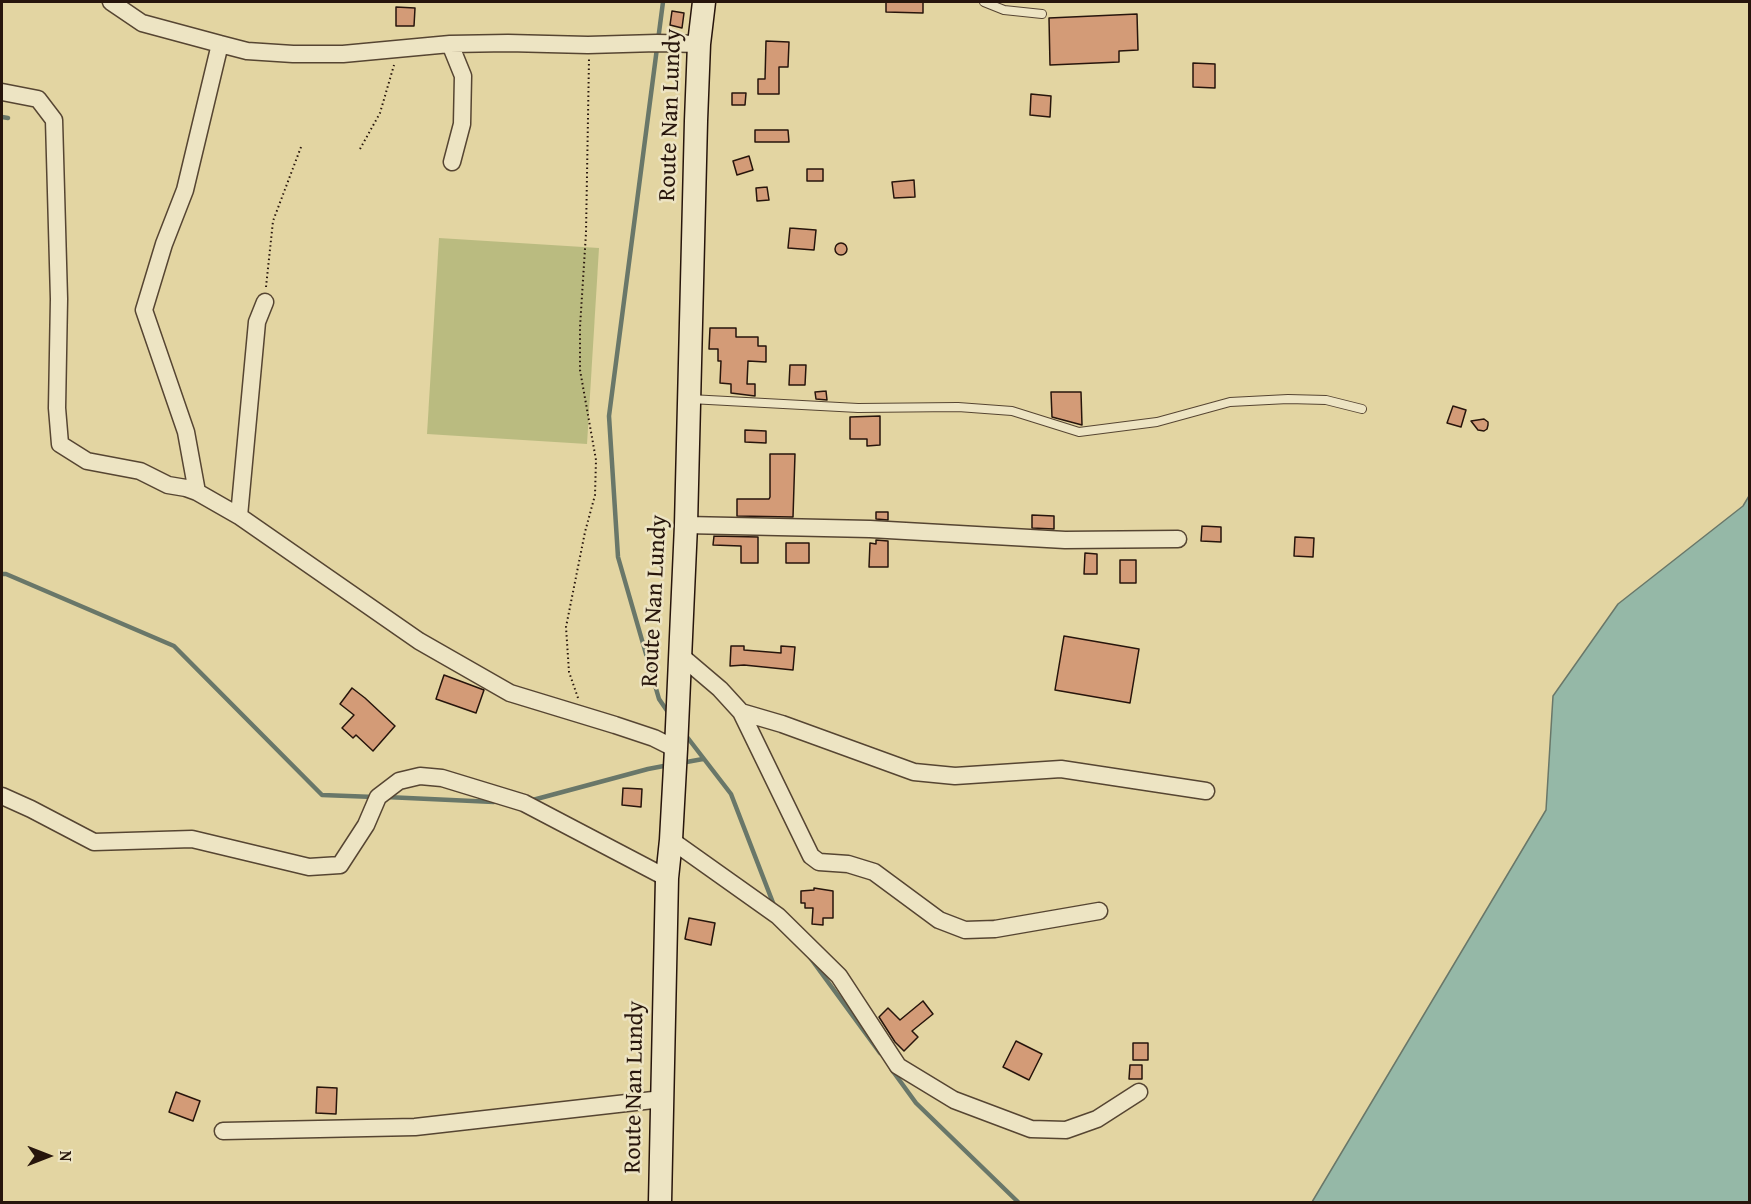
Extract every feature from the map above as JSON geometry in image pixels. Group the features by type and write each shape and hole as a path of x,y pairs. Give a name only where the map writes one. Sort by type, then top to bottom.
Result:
{"main road":[{"name":"Route Nan Lundy","path":"660,1203 667,878 676,748 686,525 696,121 699,44 704,2"}],"street":[{"path":"111,2 142,23 247,51 343,54 450,44 508,42 588,45 699,44"},
{"path":"197,492 186,432 144,310 164,244 185,190 220,44"},
{"path":"450,44 463,76 462,124 452,162"},
{"path":"2,92 38,99 54,120 59,299 57,408 60,444 87,461 140,471 168,485 197,492 239,516 419,641 510,693 654,738 676,748"},
{"path":"239,516 257,322 265,302"},
{"path":"686,525 870,529 1065,540 1178,539"},
{"path":"680,655 720,689 741,712 811,856 819,862 848,864 874,872 939,921 965,930 995,929 1099,911"},
{"path":"741,712 782,724 914,772 955,776 1061,770 1206,791"},
{"path":"2,796 94,842 192,839 309,867 340,865 366,825 378,797 399,781 420,776 442,778 524,803 667,878"},
{"path":"671,840 778,916 839,976 898,1066 954,1100 1032,1129 1066,1130 1096,1119 1139,1092"},
{"path":"223,1131 415,1127 662,1099"}],"lane":[{"path":"984,2 1004,10 1042,14"},
{"path":"690,399 858,408 958,406 1012,411 1079,432 1157,422 1230,402 1326,400 1362,409"}],"path":[{"path":"584,716 569,672 566,627 585,532 595,495 596,460 580,370 580,327 586,233 588,45"},
{"path":"360,149 380,113 394,68 393,50"},
{"path":"265,302 273,221 301,147"}],"green space":[{"path":"439,238 599,248 587,444 427,434"}],"shaded area":[{"path":"1749,496 1749,1202 1312,1202 1546,810 1553,696 1618,604 1743,506"}],"building":[{"path":"886,2 923,2 923,13 886,12"},
{"path":"396,7 415,8 414,26 396,26"},
{"path":"672,11 684,13 682,28 670,25"},
{"path":"1137,14 1138,50 1119,51 1119,62 1050,65 1049,18"},
{"path":"766,41 789,42 788,67 779,67 779,94 758,94 758,79 765,79"},
{"path":"1193,63 1215,64 1215,88 1193,87"},
{"path":"732,93 746,93 745,105 732,105"},
{"path":"1031,94 1051,96 1050,117 1030,115"},
{"path":"755,130 788,130 789,142 755,142"},
{"path":"749,156 753,170 737,175 733,161"},
{"path":"807,169 823,169 823,181 807,181"},
{"path":"914,180 915,197 894,198 892,182"},
{"path":"767,187 769,200 757,201 756,188"},
{"path":"790,228 816,230 814,250 788,248"},
{"path":"843,243 847,249 843,255 839,255 835,247"},
{"path":"710,328 736,328 736,337 758,337 758,346 766,346 766,362 748,361 747,384 755,384 755,396 731,393 731,384 720,383 721,361 718,361 718,349 709,349"},
{"path":"790,365 806,365 805,385 789,385"},
{"path":"826,391 827,400 816,399 815,392"},
{"path":"1051,392 1081,392 1082,425 1052,417"},
{"path":"1453,406 1466,410 1461,427 1447,423"},
{"path":"880,416 880,445 867,446 867,439 850,439 850,417"},
{"path":"1484,419 1488,425 1484,431 1478,430 1471,421"},
{"path":"745,430 766,431 766,443 745,442"},
{"path":"770,454 795,454 793,517 737,516 737,499 769,499"},
{"path":"876,512 888,512 888,520 876,519"},
{"path":"1032,515 1054,516 1054,529 1032,528"},
{"path":"1202,526 1221,527 1221,542 1201,541"},
{"path":"714,536 758,537 758,563 741,563 741,546 713,545"},
{"path":"1295,537 1314,538 1313,557 1294,556"},
{"path":"876,540 888,541 888,567 869,567 870,543 876,544"},
{"path":"786,543 809,543 809,563 786,563"},
{"path":"1085,553 1097,554 1097,574 1084,574"},
{"path":"1120,560 1136,560 1136,583 1120,583"},
{"path":"1064,636 1139,649 1130,703 1055,690"},
{"path":"731,646 744,646 744,650 781,653 781,646 795,647 793,670 744,665 730,666"},
{"path":"444,675 484,690 476,713 436,699"},
{"path":"352,688 395,726 373,751 356,735 353,738 342,728 354,715 340,704"},
{"path":"623,788 642,789 641,807 622,805"},
{"path":"814,888 833,891 833,918 823,918 823,925 812,924 813,908 805,908 805,903 801,903 801,891 814,890"},
{"path":"689,918 715,923 711,945 685,939"},
{"path":"923,1001 933,1014 912,1031 918,1037 904,1051 895,1042 879,1017 888,1008 900,1020"},
{"path":"1016,1041 1042,1054 1029,1080 1003,1067"},
{"path":"1133,1043 1148,1043 1148,1060 1133,1060"},
{"path":"1130,1065 1142,1065 1142,1079 1129,1079"},
{"path":"317,1087 337,1088 336,1114 316,1113"},
{"path":"176,1092 200,1101 193,1121 169,1112"}],"waterway":[{"path":"663,2 609,416 618,557 659,699 670,715"},
{"path":"2,117 8,118"},
{"path":"2,574 174,646 322,795 374,797"},
{"path":"684,733 731,794 775,908"},
{"path":"681,763 703,759"},
{"path":"529,801 669,765"},
{"path":"386,797 494,802"},
{"path":"809,956 880,1053"},
{"path":"892,1070 916,1103 1018,1202"}]}
